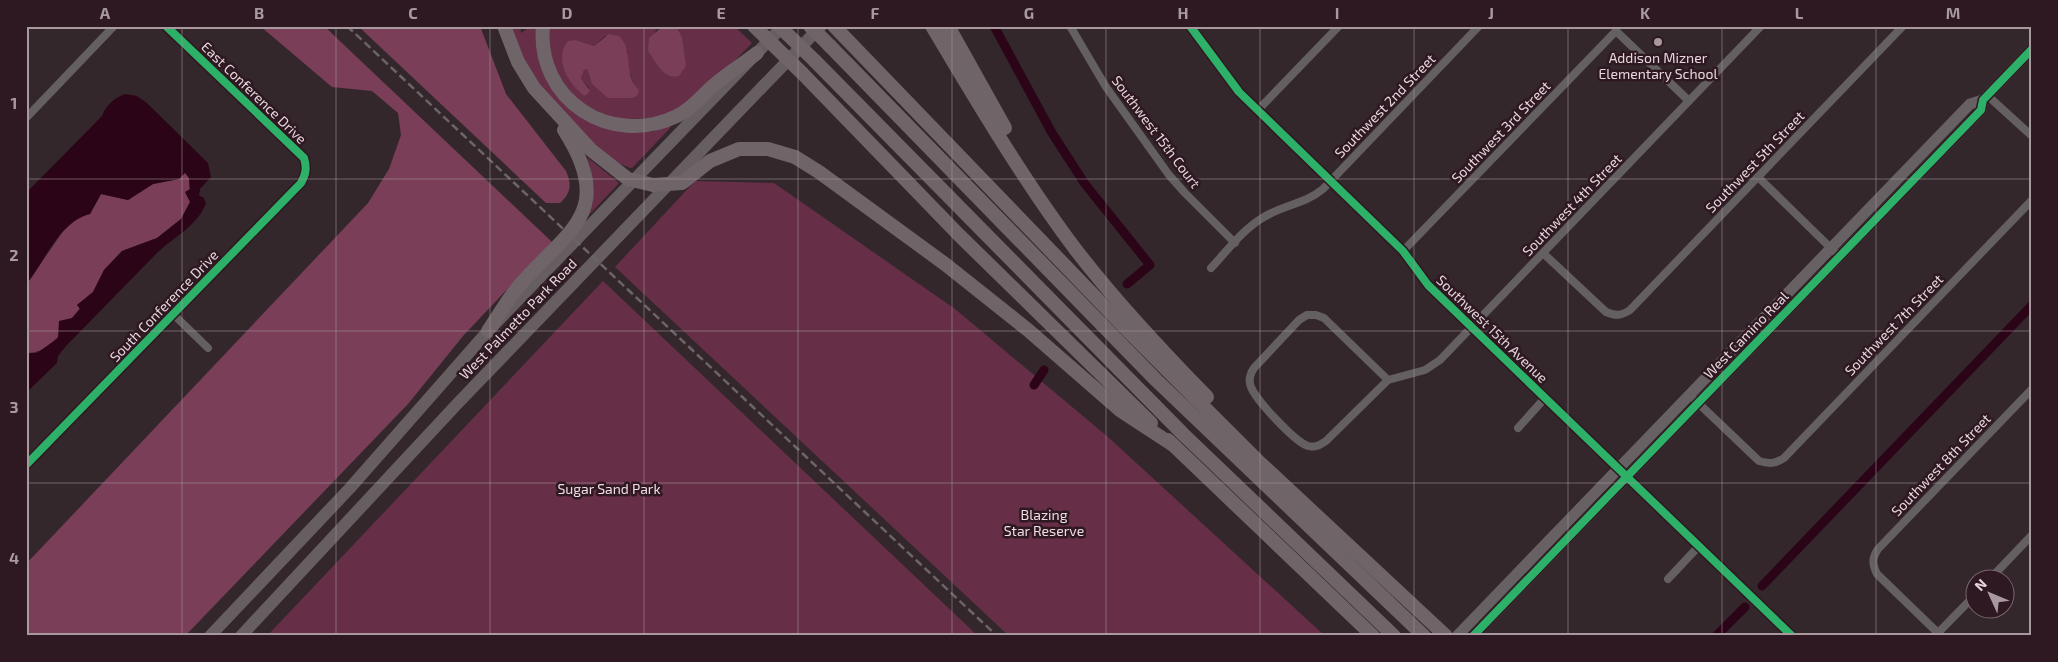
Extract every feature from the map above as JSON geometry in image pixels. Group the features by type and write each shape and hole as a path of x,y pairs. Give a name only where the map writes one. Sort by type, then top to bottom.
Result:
{"highway":[{"path":"504,26 525,76 546,102 599,157 634,182 667,185 682,183 701,166 730,150 746,148 768,149 795,157 819,172 952,270 1028,330 1121,410 1173,445"},
{"path":"543,26 542,44 545,60 551,76 561,91 571,102 588,114 603,121 626,126 652,125 685,112 714,85 757,53"},
{"path":"754,26 972,247 1173,445 1373,636"},
{"path":"779,26 815,60 1177,428 1394,636"},
{"path":"811,26 1149,373 1423,635"},
{"path":"932,26 1026,176 1074,248 1101,281 1199,389 1267,457 1324,522"},
{"path":"948,26 1014,145 1026,176"},
{"path":"837,30 1155,358 1257,460 1446,636"},
{"path":"488,331 514,292 575,228 584,207 586,188 580,160 546,102"}],"main road":[{"name":"West Palmetto Park Road","path":"210,636 350,488 488,331 784,26"},
{"name":"West Palmetto Park Road","path":"241,636 458,403 821,26"},
{"path":"240,605 256,620"}],"street":[{"path":"26,118 114,26"},
{"name":"East Conference Drive","path":"166,26 303,158"},
{"name":"Southwest 15th Court","path":"1070,26 1106,87 1169,175 1184,193 1235,242"},
{"name":"Southwest 15th Avenue","path":"1190,26 1223,72 1258,110 1404,251 1428,285 1792,636"},
{"path":"1258,110 1339,26"},
{"name":"Southwest 2nd Street","path":"1211,268 1235,242 1263,217 1309,200 1330,181 1480,26"},
{"name":"Southwest 4th Street","path":"1388,380 1416,373 1433,366 1761,26"},
{"name":"Southwest 5th Street","path":"1543,253 1606,312 1614,316 1630,310 1898,28"},
{"name":"Southwest 3rd Street","path":"1404,251 1616,31 1689,101"},
{"name":"West Camino Real","path":"1473,636 1981,110 1986,98 2032,49"},
{"path":"1986,98 2032,136"},
{"name":"West Camino Real","path":"1457,636 1970,104 1986,98"},
{"name":"South Conference Drive","path":"26,465 301,182 305,175 306,167 303,158"},
{"path":"1758,177 1839,256"},
{"name":"Southwest 7th Street","path":"1698,403 1760,460 1772,463 1784,458 2032,200"},
{"path":"173,314 208,348"},
{"path":"1316,315 1324,318 1388,380 1326,441 1319,446 1310,447 1302,444 1284,426 1250,385 1250,376 1254,368 1300,320 1307,316 1316,315"},
{"name":"Southwest 8th Street","path":"1936,634 1877,574 1873,561 1878,549 2032,389"},
{"path":"1689,394 1698,403"},
{"path":"1518,428 1546,398"},
{"path":"1999,570 2032,536"},
{"path":"1668,578 1699,546"},
{"path":"1936,634 1966,604"}],"green space":[{"path":"510,26 520,26 521,33 527,29 527,26 538,26 550,84 620,131 651,132 668,126 671,127 632,168 620,164 590,141 544,92 525,66"},
{"path":"548,26 663,26 656,30 648,51 659,67 682,37 676,26 734,26 752,43 702,94 664,117 615,120 576,100 552,65","holes":["605,36 628,51 627,66 635,86 592,84 587,69 584,70 581,78 589,88 585,96 569,78 576,40 594,46"]},
{"path":"588,158 619,183 587,217 594,189"},
{"name":"Blazing Star Reserve","path":"695,181 774,183 955,309 1108,437 1325,636 1009,636 615,267"},
{"name":"Sugar Sand Park","path":"603,281 978,636 267,636"}],"shaded area":[{"path":"260,26 324,26 552,242 463,336 408,404 185,636 26,636 26,564 368,203 389,169 401,135 398,113 372,91 332,87"},
{"path":"358,26 480,26 506,94 566,171 570,185 564,199 560,203 546,203"},
{"path":"663,26 676,26 682,37 686,66 679,76 673,77 664,73 648,51 649,38"},
{"path":"609,34 619,36 624,42 631,77 639,90 637,96 632,98 608,98 592,84 587,69 584,70 581,78 590,91 585,96 573,85 565,71 562,56 568,41 576,40 594,46"},
{"path":"125,94 137,96 147,103 208,163 211,177 200,189 199,196 203,197 206,203 197,219 145,265 67,345 58,356 57,363 26,393 26,353 37,353 58,338 59,321 72,318 80,309 77,305 93,292 104,270 122,251 157,238 181,219 190,202 185,192 190,189 189,178 185,173 179,179 153,184 128,200 101,194 90,214 79,218 61,234 26,285 26,193 102,116 111,102"},
{"path":"185,172 189,178 190,202 181,219 157,238 122,251 104,270 93,292 77,305 80,308 57,338 43,349 26,353 26,285 68,224 79,217 90,214 101,194 128,200 153,184 179,179"}],"waterway":[{"path":"994,26 1052,133 1085,184 1150,265 1127,284"},
{"path":"1762,586 2032,305"},
{"path":"1034,385 1044,370"},
{"path":"1716,636 1745,607"}],"railway":[{"path":"347,26 997,636"}],"cycle path":[{"path":"26,465 301,183 305,174 304,158 166,26"},
{"path":"1190,26 1239,92 1403,251 1428,285 1792,636"},
{"path":"1473,636 1981,110 1983,100 2032,49"}],"place":[{"name":"Addison Mizner Elementary School","path":"1658,42"}]}
